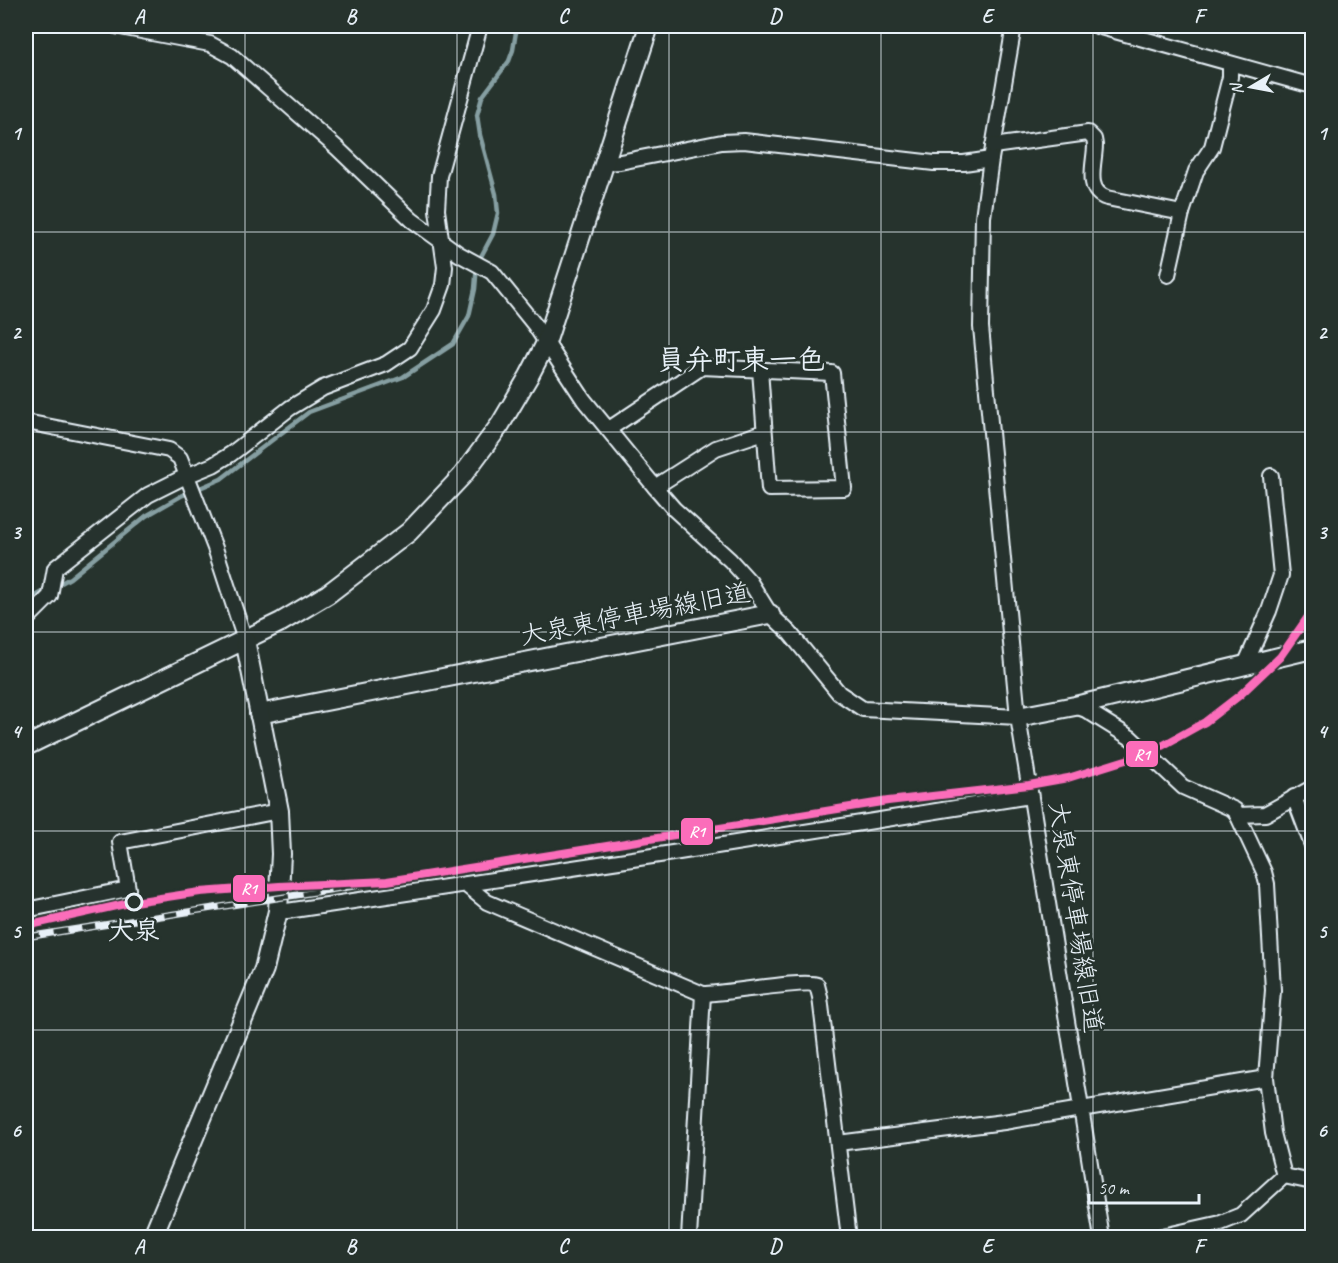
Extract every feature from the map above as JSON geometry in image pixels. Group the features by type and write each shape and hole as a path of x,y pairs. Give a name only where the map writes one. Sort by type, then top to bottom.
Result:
{"street":[{"path":"115,26 210,44 232,56 337,148 412,220 442,243 492,272 546,343 584,400 674,509 730,560 750,582 770,614"},
{"path":"26,620 50,596 55,568 148,495 213,465 231,454 290,408 315,393 386,364 410,348 434,310 443,285 445,267 437,210 440,176 480,26"},
{"path":"26,746 245,640 328,594 409,532 462,476 500,425 546,343 649,26"},
{"path":"1014,26 983,217 981,327 1018,717 1075,706 1312,649"},
{"path":"1097,26 1312,86"},
{"path":"1168,275 1182,213 1196,171 1212,147 1230,77 1230,64"},
{"path":"605,163 722,142 744,141 934,163 964,163 992,153 1088,133 1095,145 1093,182 1097,192 1107,198 1182,213"},
{"path":"609,429 702,367 832,373 844,488 769,489 759,370"},
{"path":"26,422 169,450 180,458 215,548 245,640 279,811 281,854 278,911 264,969 152,1238"},
{"path":"655,487 716,448 764,432"},
{"path":"1245,665 1269,611 1281,575 1270,476"},
{"name":"大泉東停車場線旧道","path":"259,714 770,614 789,633 839,693 857,707 868,710 1018,717 1102,1238"},
{"path":"1075,706 1086,710 1131,738 1183,788 1235,810 1264,872 1267,884 1273,990 1266,1078 1273,1133 1284,1176"},
{"path":"1237,815 1265,814 1312,788"},
{"path":"278,911 466,885 1030,796"},
{"path":"1294,797 1312,845"},
{"path":"26,910 128,889 120,842 279,811"},
{"path":"466,885 487,902 703,994 799,983 812,982 817,985 849,1238"},
{"path":"689,1238 703,994"},
{"path":"838,1143 1004,1122 1266,1078"},
{"path":"1284,1176 1312,1182"},
{"path":"1154,1238 1221,1223 1242,1215 1284,1176"}],"waterway":[{"path":"56,586 70,578 146,516 181,496 221,479 309,412 403,377 453,344 469,316 475,289 477,264 493,234 498,213 496,194 477,115 482,97 509,61 517,26"},
{"path":"26,604 48,589"}],"railway":[{"path":"26,937 387,881"}],"transit line":[{"name":"R1","path":"26,926 134,902 200,892 387,881 888,801 1029,785 1068,778 1160,747 1205,722 1240,695 1280,657 1312,611"}],"place":[{"name":"大泉","path":"134,902"}],"district":[{"name":"員弁町東一色","path":"741,359"}]}
